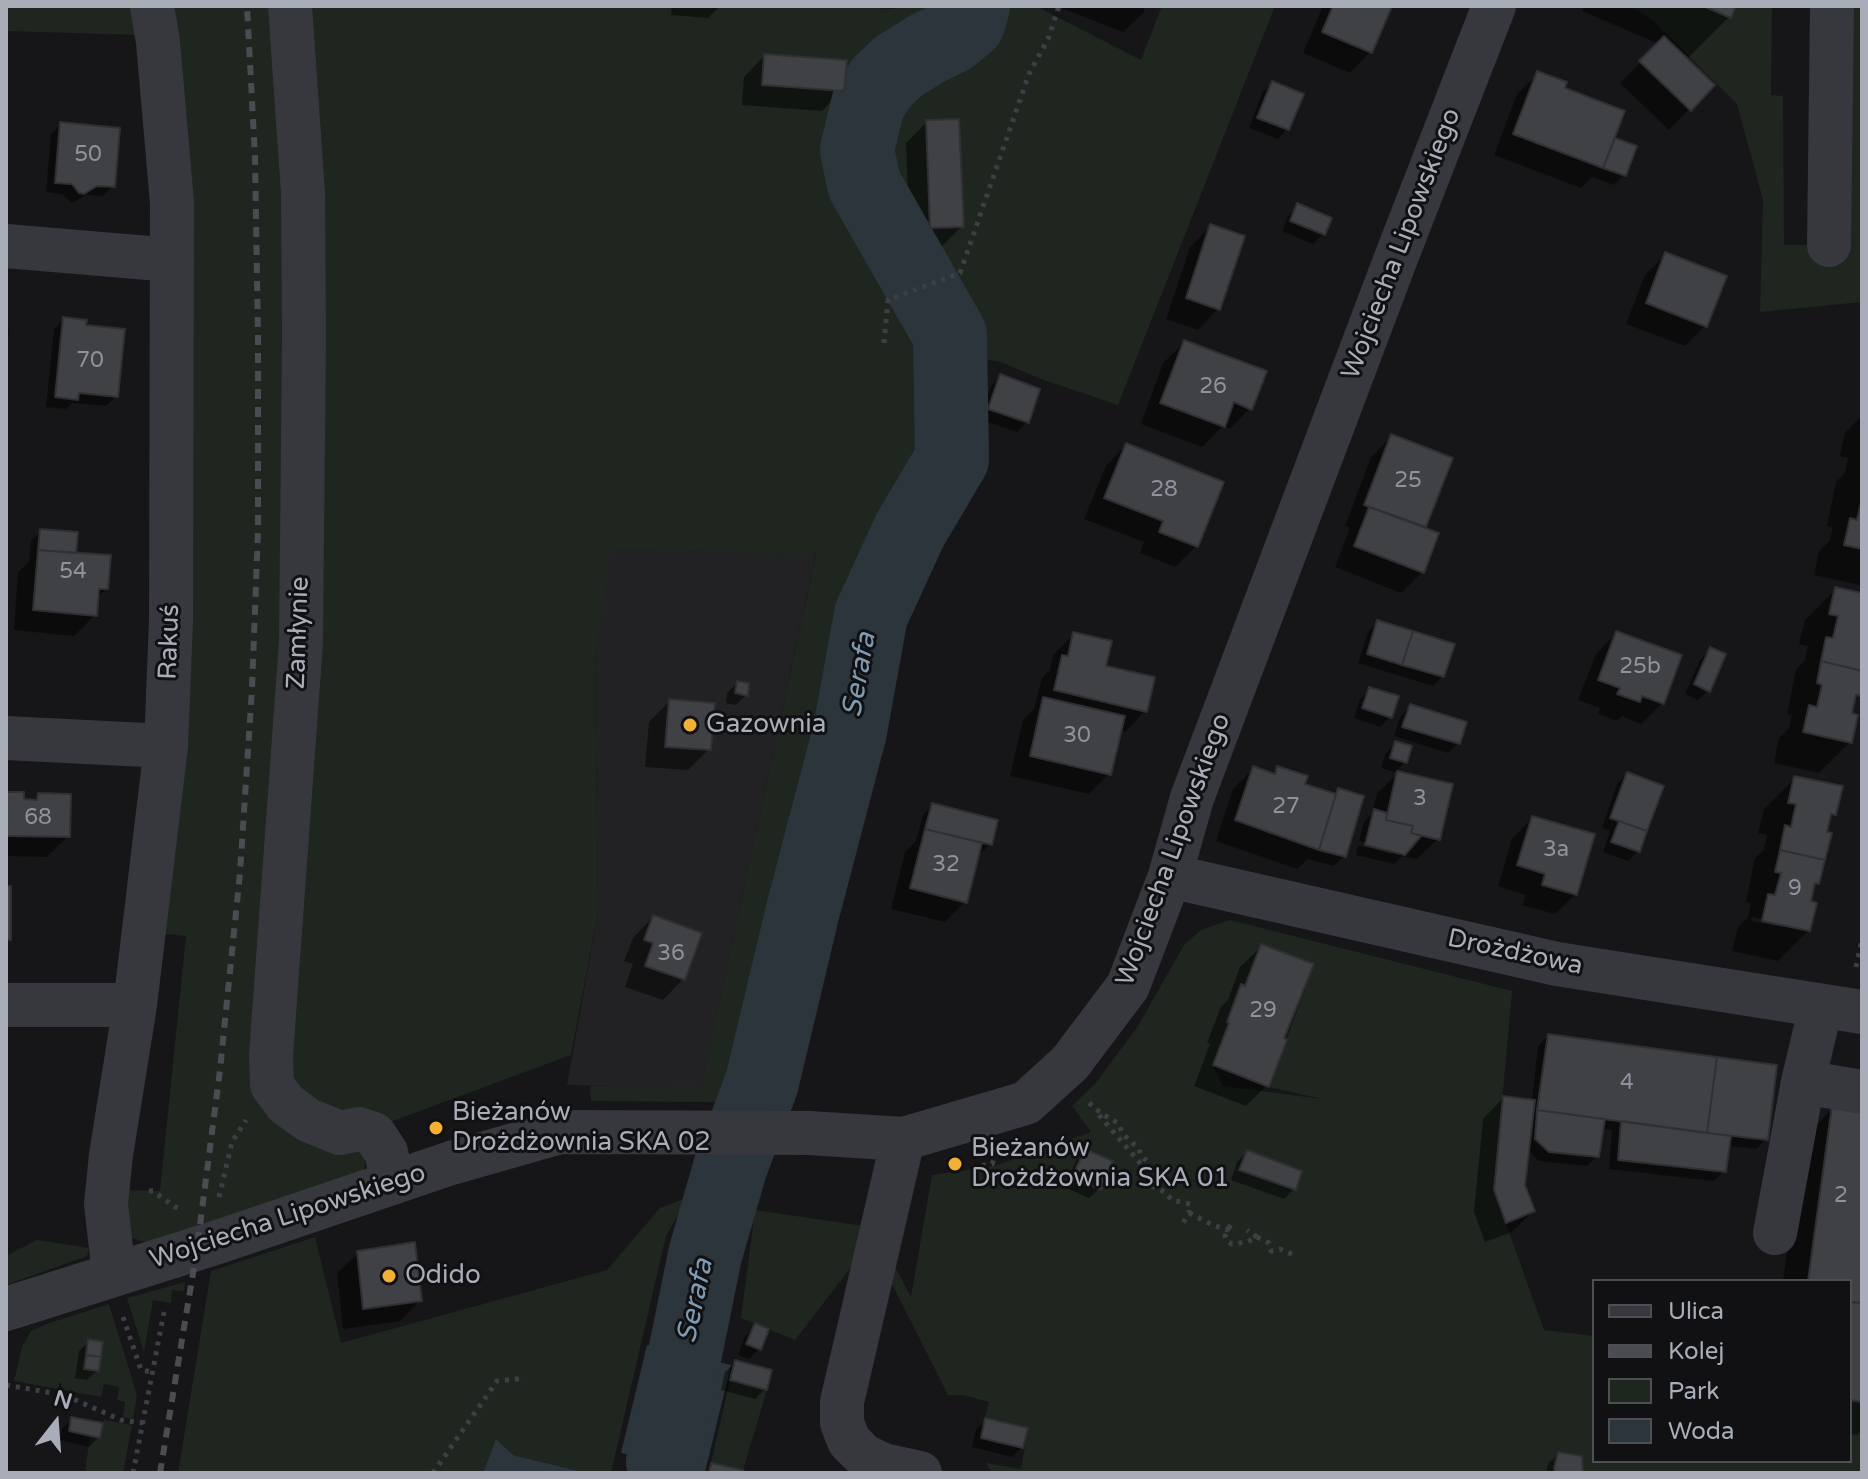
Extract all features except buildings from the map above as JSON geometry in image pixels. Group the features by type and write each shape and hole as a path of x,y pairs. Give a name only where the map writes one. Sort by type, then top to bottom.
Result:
{"street":[{"name":"Rakuś","path":"114,1274 107,1190 135,1005 166,746 171,621 172,203 152,6"},
{"name":"Zamłynie","path":"272,1085 272,1039 301,642 303,193 290,6"},
{"name":"Wojciecha Lipowskiego","path":"6,1309 221,1241 451,1163 560,1132 809,1133 903,1139 1026,1103 1070,1063 1128,986 1170,876 1197,783 1494,6"},
{"path":"1829,245 1832,6"},
{"path":"6,246 172,260"},
{"path":"6,738 166,746"},
{"name":"Drożdżowa","path":"1170,876 1557,964 1846,997"},
{"path":"1775,1233 1803,1082 1846,997"},
{"path":"6,1005 135,1005"},
{"path":"1803,1082 1862,1092"},
{"path":"272,1085 286,1104 308,1120 340,1133 359,1129 374,1134 386,1152 393,1183"},
{"path":"903,1139 842,1402 842,1423 849,1441 864,1456 883,1465 920,1473"}],"path":[{"path":"884,343 888,300 960,273 1029,74 1048,39 1059,6"},
{"path":"1846,997 1862,940"},
{"path":"219,1198 232,1142 272,1085"},
{"path":"1086,1099 1172,1200 1190,1204 1183,1223"},
{"path":"107,1190 153,1191 175,1207 187,1210"},
{"path":"1189,1213 1227,1230 1231,1224 1225,1236 1232,1244 1257,1237"},
{"path":"1247,1230 1269,1243 1271,1251 1280,1249 1296,1256"},
{"path":"114,1274 117,1298 141,1370 152,1372"},
{"path":"133,1473 165,1307"},
{"path":"433,1473 497,1381 525,1378"},
{"path":"6,1385 64,1395 121,1420 143,1423"}],"shaded area":[{"path":"610,550 816,553 701,1088 567,1085 598,912 595,662"}],"green space":[{"path":"6,6 138,6 142,35 6,31"},
{"path":"165,6 847,6 890,9 914,6 1036,6 1141,60 1162,6 1275,6 1118,405 1001,362 976,358 976,454 961,509 918,565 894,622 871,754 794,1068 795,1103 591,1101 590,1086 701,1087 816,554 611,550 595,662 598,912 571,1055 371,1129 363,1174 147,1243 133,1238 128,1231 120,1190 160,1191 186,936 155,933"},
{"path":"1631,6 1703,6 1730,18 1736,6 1772,6 1771,95 1783,96 1784,245 1815,245 1852,6 1862,6 1862,302 1760,312 1763,200 1737,104 1651,19"},
{"path":"1230,920 1512,991 1494,1190 1544,1330 1592,1336 1592,1463 1852,1463 1852,1400 1862,1402 1862,1473 992,1473 986,1463 1021,1469 1028,1429 985,1418 989,1402 963,1395 948,1395 889,1278 893,1263 911,1297 932,1175 994,1166 1091,1132 1072,1106 1095,1084 1138,1026 1184,945 1201,930","holes":["1260,945 1314,965 1269,1087 1322,1099 1223,1086 1213,1066"]},
{"path":"688,1197 666,1236 611,1473 587,1473 513,1455 496,1439 483,1473 178,1473 211,1271 315,1237 341,1343 607,1270 660,1208"},
{"path":"755,1210 864,1226 862,1253 795,1340 741,1318"},
{"path":"37,1240 89,1248 87,1256 6,1285 6,1256"},
{"path":"185,1282 184,1291 172,1290 171,1303 153,1300 144,1352 127,1298"},
{"path":"109,1304 137,1395 133,1419 123,1417 125,1402 117,1400 119,1387 104,1384 101,1397 14,1381 22,1347 31,1331"},
{"path":"730,1380 767,1390 743,1470 711,1463"},
{"path":"104,1420 132,1425 123,1473 85,1473 90,1435 100,1437"}],"water":[{"path":"647,1345 731,1365 705,1472 621,1453"},
{"path":"496,1439 513,1455 587,1473 483,1473"}],"waterway":[{"name":"Serafa","path":"663,1462 705,1255 730,1168 762,1082 850,731 871,615 910,530 952,459 950,335 864,184 857,150 868,104 881,83 899,66 951,37 968,23 973,6"}],"railway":[{"path":"160,1473 197,1249 220,1070 240,873 252,689 258,531 258,336 255,157 247,6"}],"place":[{"name":"Gazownia","path":"690,725"},
{"name":"Bieżanów Drożdżownia SKA 02","path":"436,1128"},
{"name":"Bieżanów Drożdżownia SKA 01","path":"955,1164"},
{"name":"Odido","path":"389,1276"}]}
